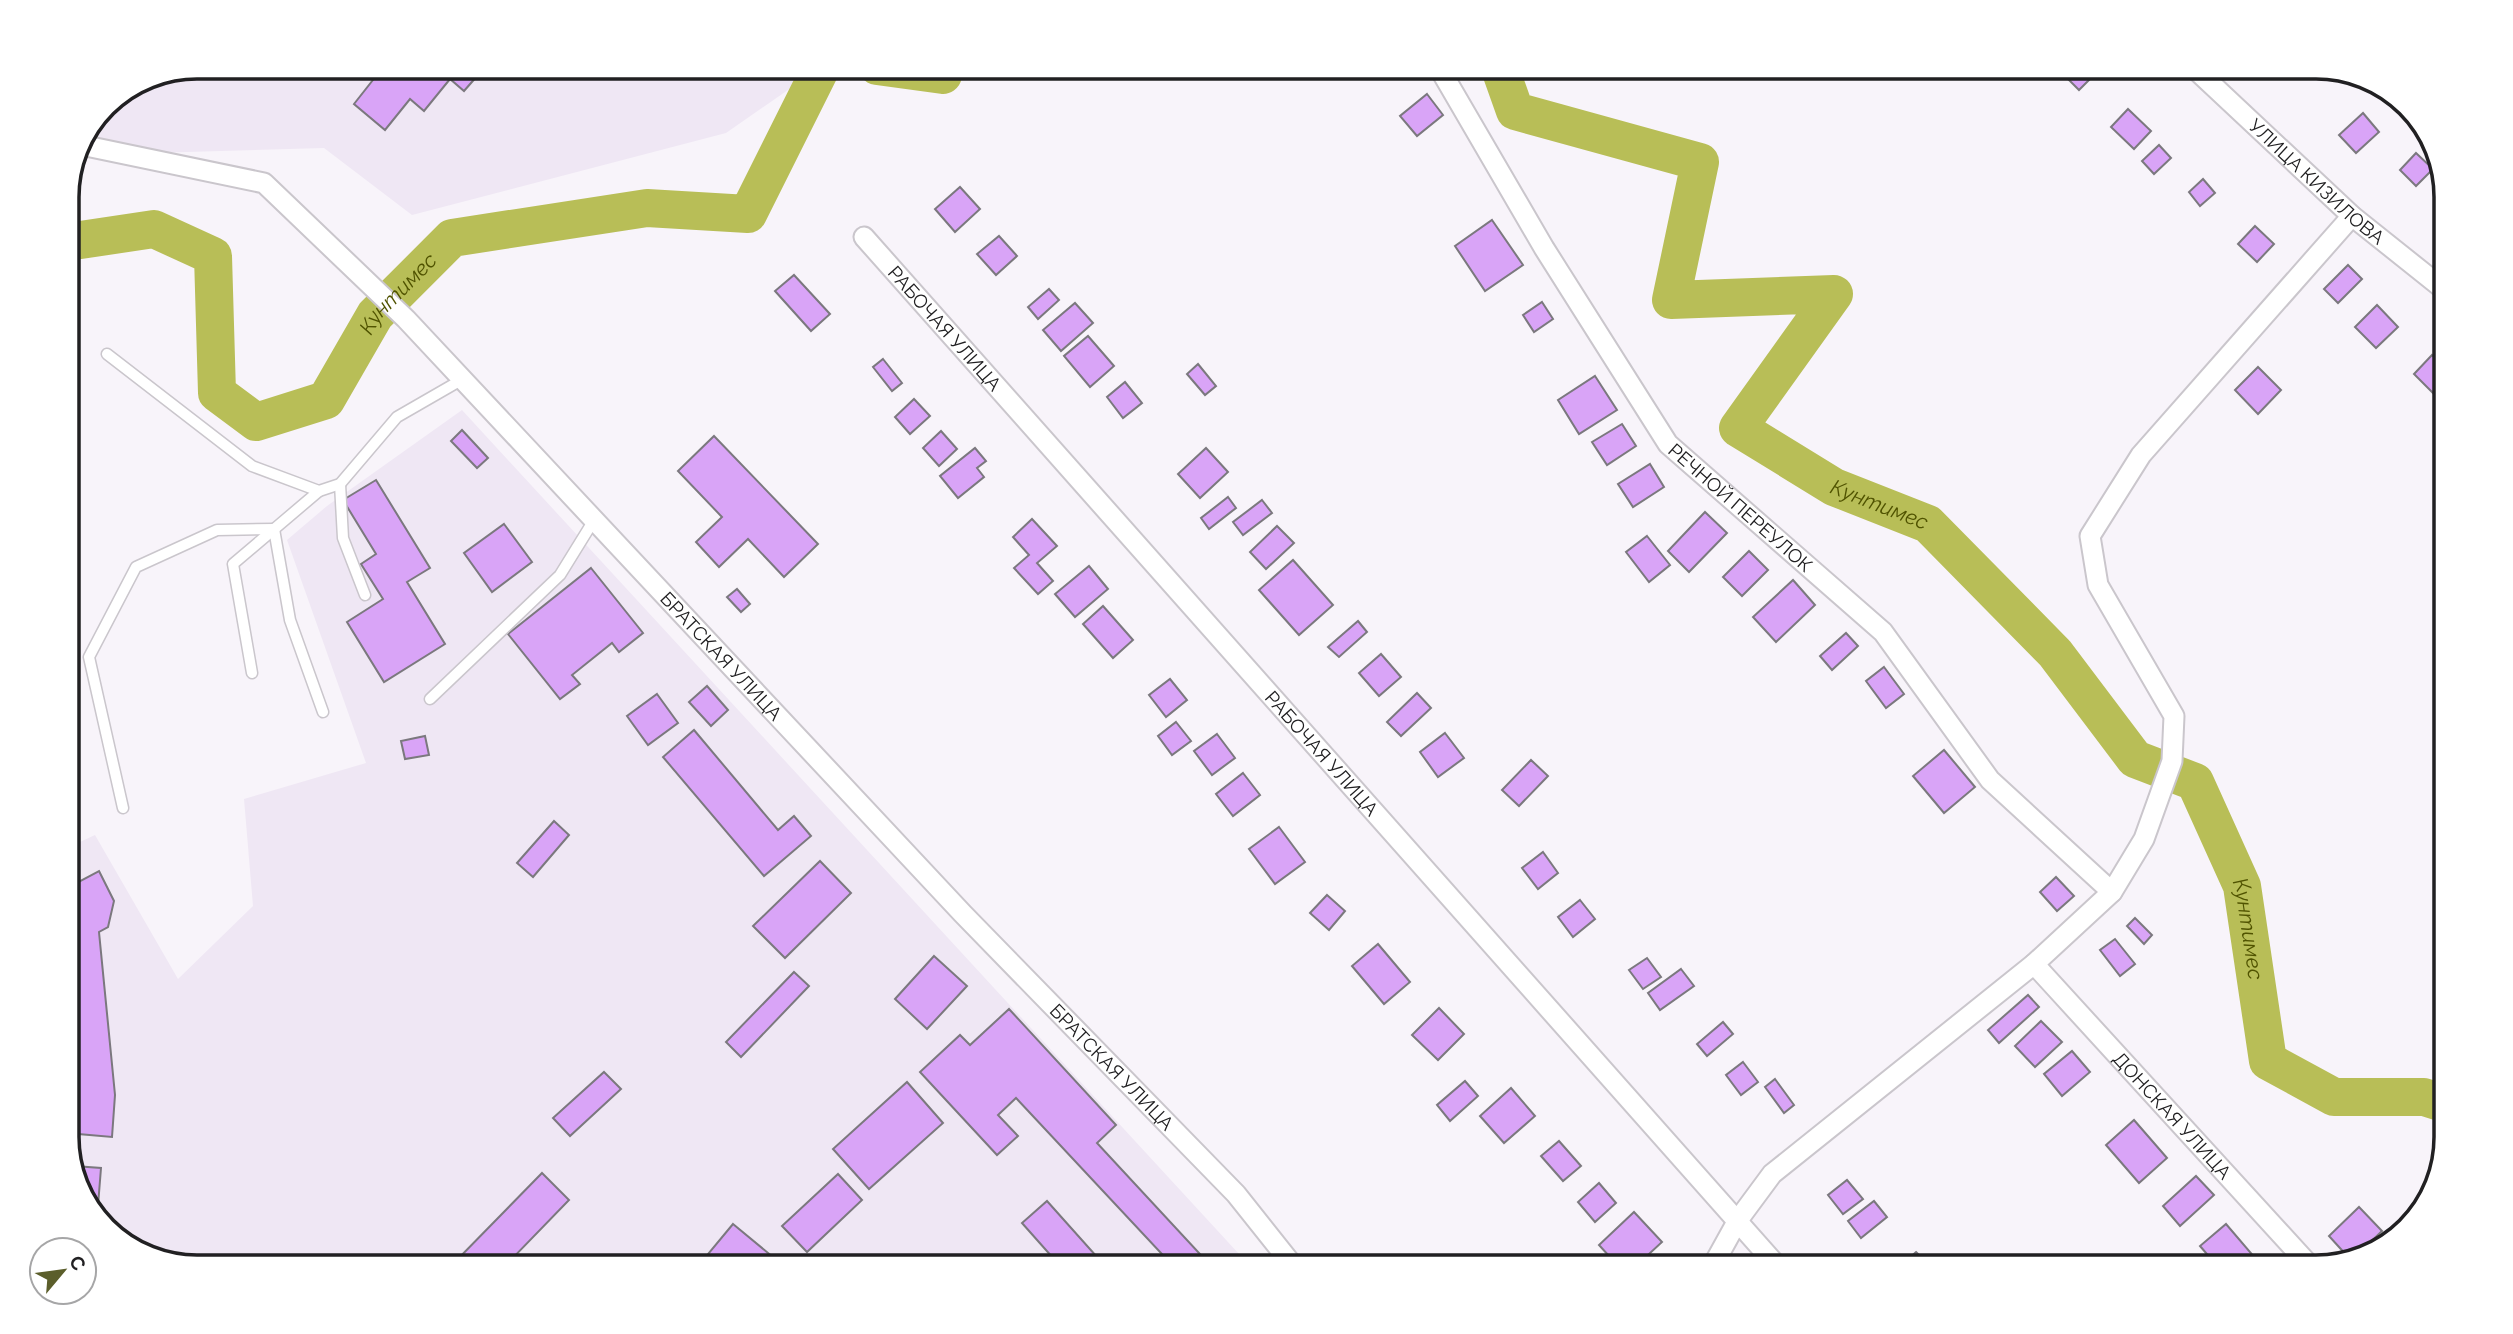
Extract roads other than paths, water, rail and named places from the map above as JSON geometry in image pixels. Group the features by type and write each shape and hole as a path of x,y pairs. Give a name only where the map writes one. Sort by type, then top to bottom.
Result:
{"street":[{"name":"РЕЧНОЙ ПЕРЕУЛОК","path":"1446,79 1544,248 1668,444 1883,632 1990,780 2112,892"},
{"name":"УЛИЦА КИЗИЛОВА","path":"2206,79 2352,216 2434,282"},
{"name":"БРАТСКАЯ УЛИЦА","path":"90,147 264,183 406,319 963,914 1236,1194 1284,1255"},
{"path":"1719,1255 1738,1220 1772,1174 2034,964 2112,892 2144,839 2161,794 2172,761 2174,716 2098,585 2090,536 2141,455 2352,216"},
{"name":"РАБОЧАЯ УЛИЦА","path":"864,237 1767,1255"},
{"name":"ДОНСКАЯ УЛИЦА","path":"2034,964 2299,1255"}],"lane":[{"path":"107,354 252,466 319,491"},
{"path":"252,673 233,564 319,491 340,484 397,417 463,379"},
{"path":"340,484 343,538 365,595"},
{"path":"430,699 560,575 594,520"},
{"path":"274,529 290,620 323,712"},
{"path":"123,808 89,657 136,567 216,530 274,529"}],"waterway":[{"name":"Кунтимес","path":"79,240 154,229 213,256 217,393 256,422 326,400 375,315 452,238 647,208 748,214 816,79"},
{"name":"Кунтимес","path":"1504,79 1515,111 1700,162 1671,300 1834,294 1738,428 1834,487 1928,524 2055,653 2135,759 2195,782 2242,886 2268,1061 2334,1097 2424,1097 2434,1100"}]}
